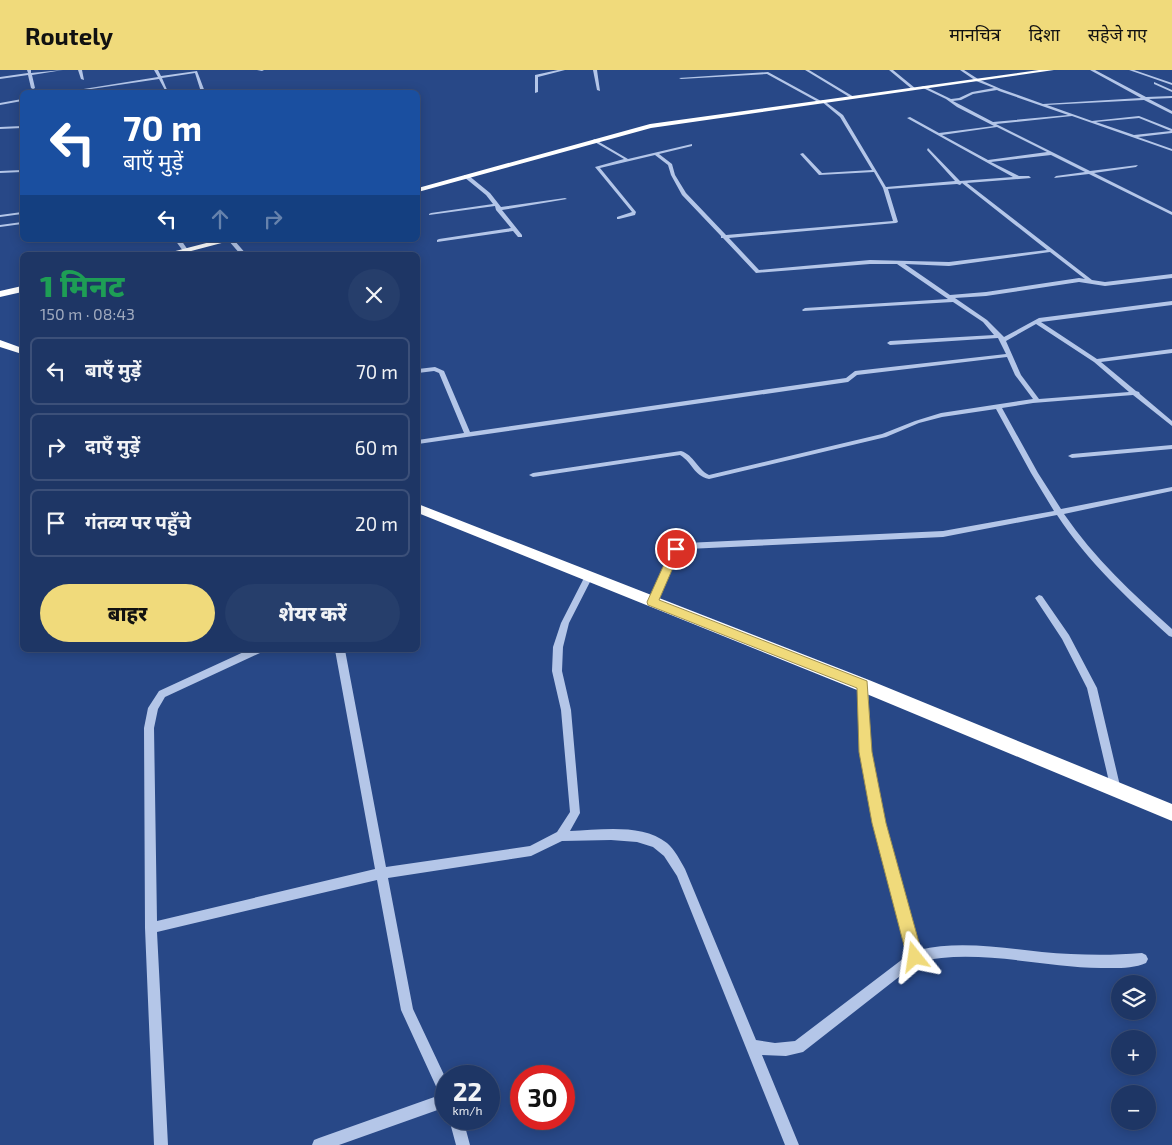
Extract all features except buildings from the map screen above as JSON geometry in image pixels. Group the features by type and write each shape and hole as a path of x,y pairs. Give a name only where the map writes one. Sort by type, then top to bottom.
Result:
{"highway":[{"path":"420,189 594,140 658,124 1051,70"},
{"path":"177,252 221,242"},
{"path":"0,294 20,289"},
{"path":"0,342 20,351"},
{"path":"420,509 588,578 863,685 1172,812"}],"street":[{"path":"0,78 30,72 61,70"},
{"path":"80,70 83,78"},
{"path":"156,70 166,90"},
{"path":"536,92 536,76 563,70"},
{"path":"595,70 598,90"},
{"path":"807,70 852,97"},
{"path":"891,70 914,88"},
{"path":"962,70 976,80 997,89 1172,150"},
{"path":"1092,70 1172,113"},
{"path":"1131,70 1172,84"},
{"path":"30,72 33,88"},
{"path":"79,90 196,72 202,90"},
{"path":"681,78 770,73 820,101 842,116 885,188 896,219 894,223 723,237"},
{"path":"1160,80 1153,82 1172,91"},
{"path":"923,87 1172,214"},
{"path":"950,100 960,99 972,93 997,89"},
{"path":"1040,104 1172,97"},
{"path":"0,104 20,100"},
{"path":"993,124 1074,116"},
{"path":"1091,122 1139,116 1172,131"},
{"path":"909,118 1018,178"},
{"path":"938,134 999,126"},
{"path":"0,128 20,127"},
{"path":"1132,136 1172,131"},
{"path":"594,140 626,159"},
{"path":"619,218 634,212 597,167 691,145"},
{"path":"928,149 963,184 1090,281"},
{"path":"655,153 670,164 676,181 684,194 723,237 761,272 854,263 949,264 1049,251"},
{"path":"986,161 1054,153"},
{"path":"802,154 821,174 876,171"},
{"path":"1056,177 1136,166"},
{"path":"0,172 20,171"},
{"path":"466,176 482,189 520,236"},
{"path":"885,188 963,184 1029,177"},
{"path":"431,214 565,199"},
{"path":"0,216 20,213"},
{"path":"0,226 20,223"},
{"path":"439,241 514,229"},
{"path":"179,242 185,250"},
{"path":"232,242 241,252"},
{"path":"899,263 980,317 1002,338 1018,375 1037,400"},
{"path":"805,310 951,298 1079,280 1105,284 1172,276"},
{"path":"890,343 1002,338 1036,321 1172,302"},
{"path":"1036,321 1096,361 1137,393 1172,424"},
{"path":"1096,361 1172,351"},
{"path":"420,442 848,380 855,373 1009,355"},
{"path":"420,371 435,369 442,372 468,435"},
{"path":"533,475 681,453 687,455 701,474 709,476 884,436 935,416 1037,400 1137,393"},
{"path":"998,406 1059,513 1110,577 1172,634"},
{"path":"1072,456 1172,447"},
{"path":"652,602 674,552 686,546 943,534 1059,513 1172,488"},
{"path":"561,836 574,813 566,710 557,671 558,647 565,623 588,578"},
{"path":"1039,598 1066,637 1092,688 1116,790"},
{"path":"161,1145 151,928 149,728 153,708 162,694 253,652"},
{"path":"340,652 407,1010 435,1070"},
{"path":"863,685 866,752 879,823 915,957"},
{"path":"151,928 383,873 531,851 561,836 637,836 657,842 672,855 681,873 792,1145"},
{"path":"752,1046 784,1051 798,1047 915,957 931,952 948,951 1097,963 1142,959"},
{"path":"319,1145 435,1104"},
{"path":"459,1130 463,1145"}],"route":[{"path":"676,549 652,602 863,685 866,752 879,823 915,957"}]}
